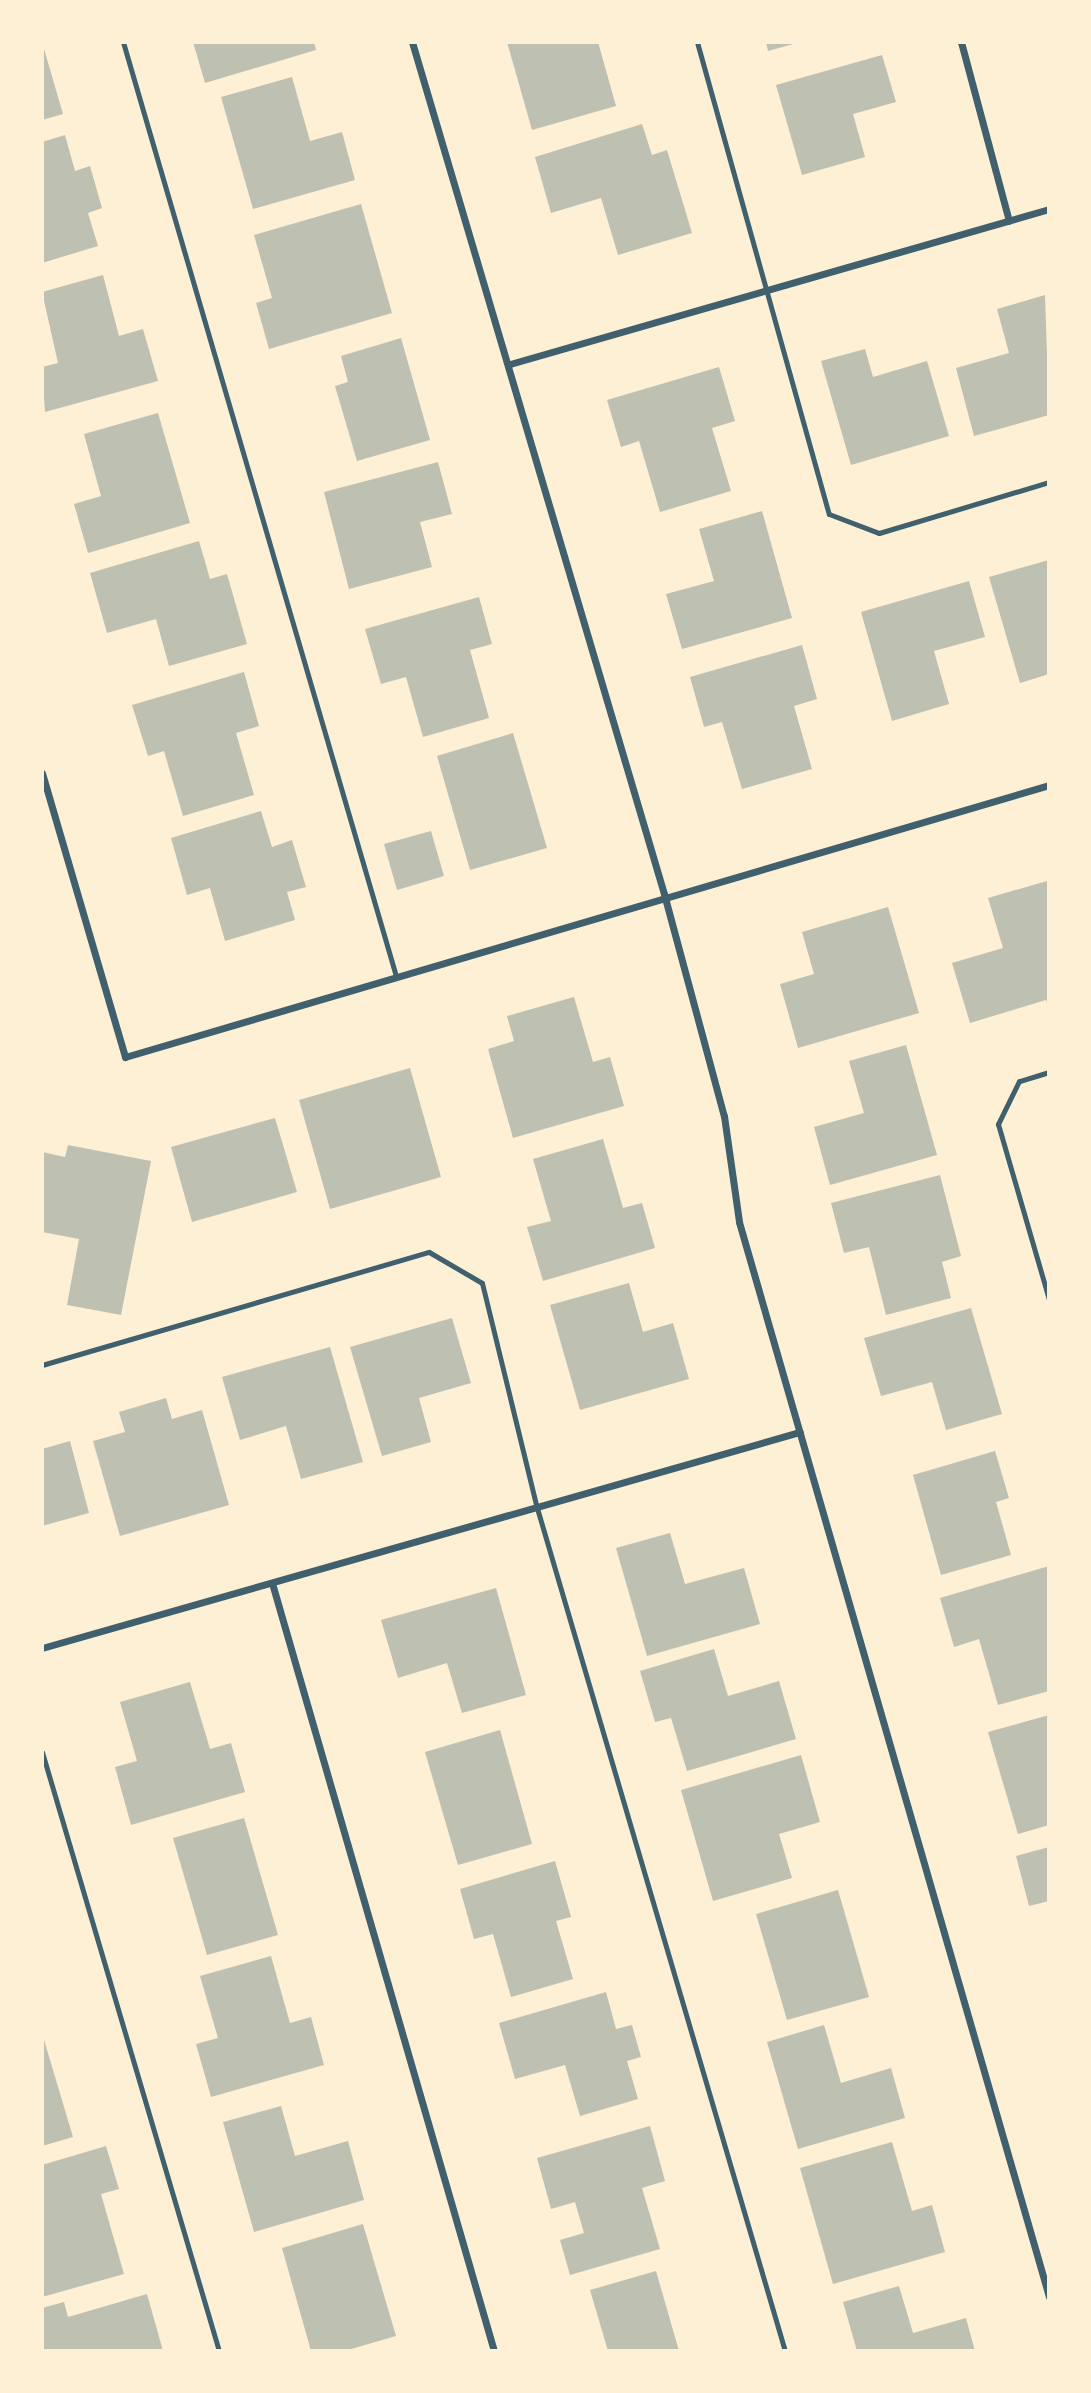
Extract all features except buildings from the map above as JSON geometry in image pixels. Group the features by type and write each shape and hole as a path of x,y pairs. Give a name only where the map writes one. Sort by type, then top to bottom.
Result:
{"street":[{"path":"412,42 510,363 664,894 724,1116 738,1222 1049,2297"},
{"path":"961,42 1009,221"},
{"path":"510,363 770,292 1049,209"},
{"path":"42,772 125,1056 664,894 1049,785"},
{"path":"42,1648 800,1432"},
{"path":"272,1583 494,2351"}],"lane":[{"path":"123,42 395,973"},
{"path":"697,42 770,292 829,514 879,533 1049,482"},
{"path":"1049,1072 1019,1081 998,1124 1049,1298"},
{"path":"42,1365 429,1252 482,1283 537,1508 785,2351"},
{"path":"42,1752 219,2351"}]}
